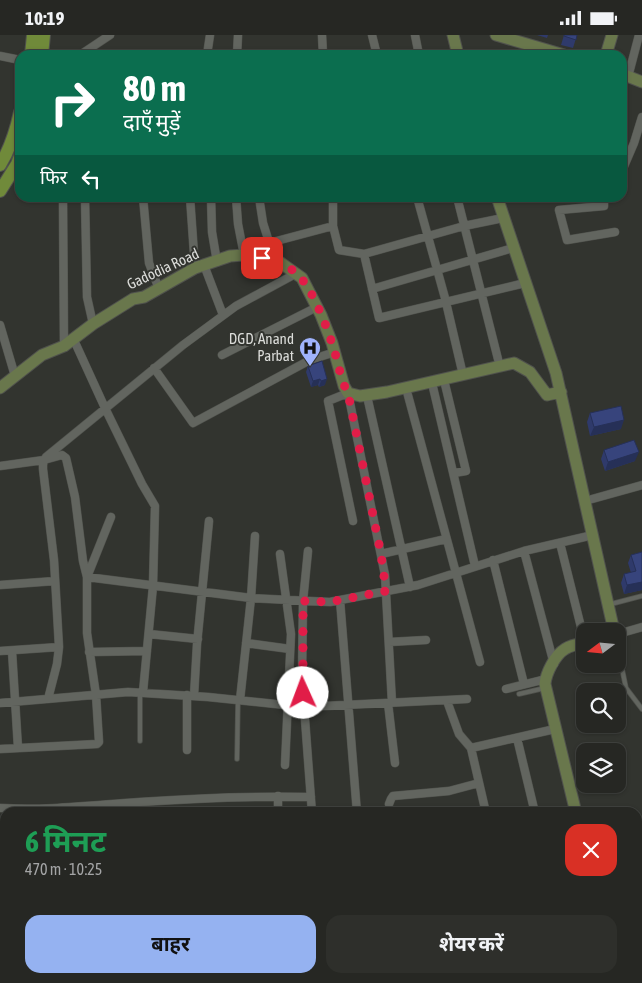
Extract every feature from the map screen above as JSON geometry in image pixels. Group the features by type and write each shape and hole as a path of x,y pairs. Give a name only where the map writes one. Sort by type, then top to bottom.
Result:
{"main road":[{"path":"32,50 33,35"},
{"path":"42,50 44,35"},
{"path":"0,165 6,156 15,131"},
{"path":"0,191 15,167"}],"street":[{"path":"88,50 110,35"},
{"path":"207,50 210,35"},
{"path":"237,50 238,35"},
{"path":"322,35 323,50"},
{"path":"372,35 376,50"},
{"path":"415,35 419,50"},
{"path":"453,35 457,50"},
{"path":"496,35 528,40 552,50"},
{"path":"608,50 612,35"},
{"path":"627,69 639,35"},
{"path":"0,55 15,59"},
{"path":"627,76 642,83"},
{"path":"627,159 642,117"},
{"path":"62,202 64,346"},
{"path":"85,202 88,297 93,324"},
{"path":"143,202 151,272 159,289"},
{"path":"191,202 200,266 223,315"},
{"path":"211,202 212,232 218,262"},
{"path":"236,202 238,224 244,255"},
{"path":"259,202 275,261"},
{"path":"333,202 333,226 339,250 364,255 464,226 503,218"},
{"path":"418,202 446,303 463,375"},
{"path":"458,202 500,367"},
{"path":"498,202 556,373 612,623"},
{"path":"604,202 604,206 559,210 567,240 615,232"},
{"path":"269,243 333,226"},
{"path":"372,289 513,248"},
{"name":"Gadodia Road","path":"0,388 42,355 64,346 93,324 134,299 144,297 200,266 244,255 275,261 297,273 309,289 317,307 335,352 344,386 348,393"},
{"path":"364,255 379,318 525,283"},
{"path":"48,699 57,664 59,647 55,581 43,469 44,460 154,368 223,315 244,301 297,273"},
{"path":"222,355 317,307"},
{"path":"0,325 15,376"},
{"path":"73,338 142,484 155,506 153,586 141,692"},
{"path":"154,368 193,423 310,360 335,352"},
{"path":"353,521 328,401 348,393 367,396 517,364 532,374 547,395 561,392"},
{"path":"438,381 466,471 454,473"},
{"path":"438,381 454,473 475,566"},
{"path":"406,388 480,662"},
{"path":"348,393 381,554 386,591 390,703 395,763"},
{"path":"367,396 410,587"},
{"path":"0,466 44,460 62,455 66,457 75,497 84,571 87,577"},
{"path":"585,501 642,485"},
{"path":"0,749 98,743 96,695 86,625 87,577 112,517"},
{"path":"186,750 209,521"},
{"path":"87,577 251,598 314,602 340,600 427,583 524,551 593,535"},
{"path":"239,699 251,598 255,536"},
{"path":"381,554 446,539"},
{"path":"560,543 580,623"},
{"path":"308,551 303,601 302,679 312,807"},
{"path":"524,551 554,664"},
{"path":"280,553 291,634 285,765"},
{"path":"493,560 524,684"},
{"path":"0,585 55,581"},
{"path":"340,600 357,807"},
{"path":"626,632 642,627"},
{"path":"148,634 198,639"},
{"path":"389,642 426,640"},
{"path":"246,643 290,649"},
{"path":"574,807 545,683 554,664 564,650 576,646"},
{"path":"0,651 59,647"},
{"path":"12,651 18,748"},
{"path":"89,653 147,651"},
{"path":"506,689 524,684 545,683"},
{"path":"0,703 15,700 141,692 239,699 304,707 466,699"},
{"path":"448,701 459,734 470,748 485,807"},
{"path":"470,748 555,729"},
{"path":"517,738 534,807"},
{"path":"389,804 393,796 449,791 479,783"},
{"path":"278,796 278,807"},
{"path":"56,807 198,797 311,797"}],"lane":[{"path":"608,605 642,596"},
{"path":"623,673 626,688 642,709"},
{"path":"520,694 545,683"},
{"path":"140,741 141,692"},
{"path":"237,759 239,699"}],"building":[{"path":"577,35 576,40 564,36"},
{"path":"322,361 327,379 313,381 308,366"},
{"path":"621,406 624,420 594,427 590,413"},
{"path":"634,440 639,452 608,462 604,450"},
{"path":"642,552 642,582 627,585 624,574 636,571 631,555"}],"place":[{"name":"DGD, Anand Parbat","path":"310,367"}],"route":[{"path":"262,258 288,267 302,278 321,315 332,343 344,386 348,393 385,575 386,591 330,602 303,601 303,693"}]}
